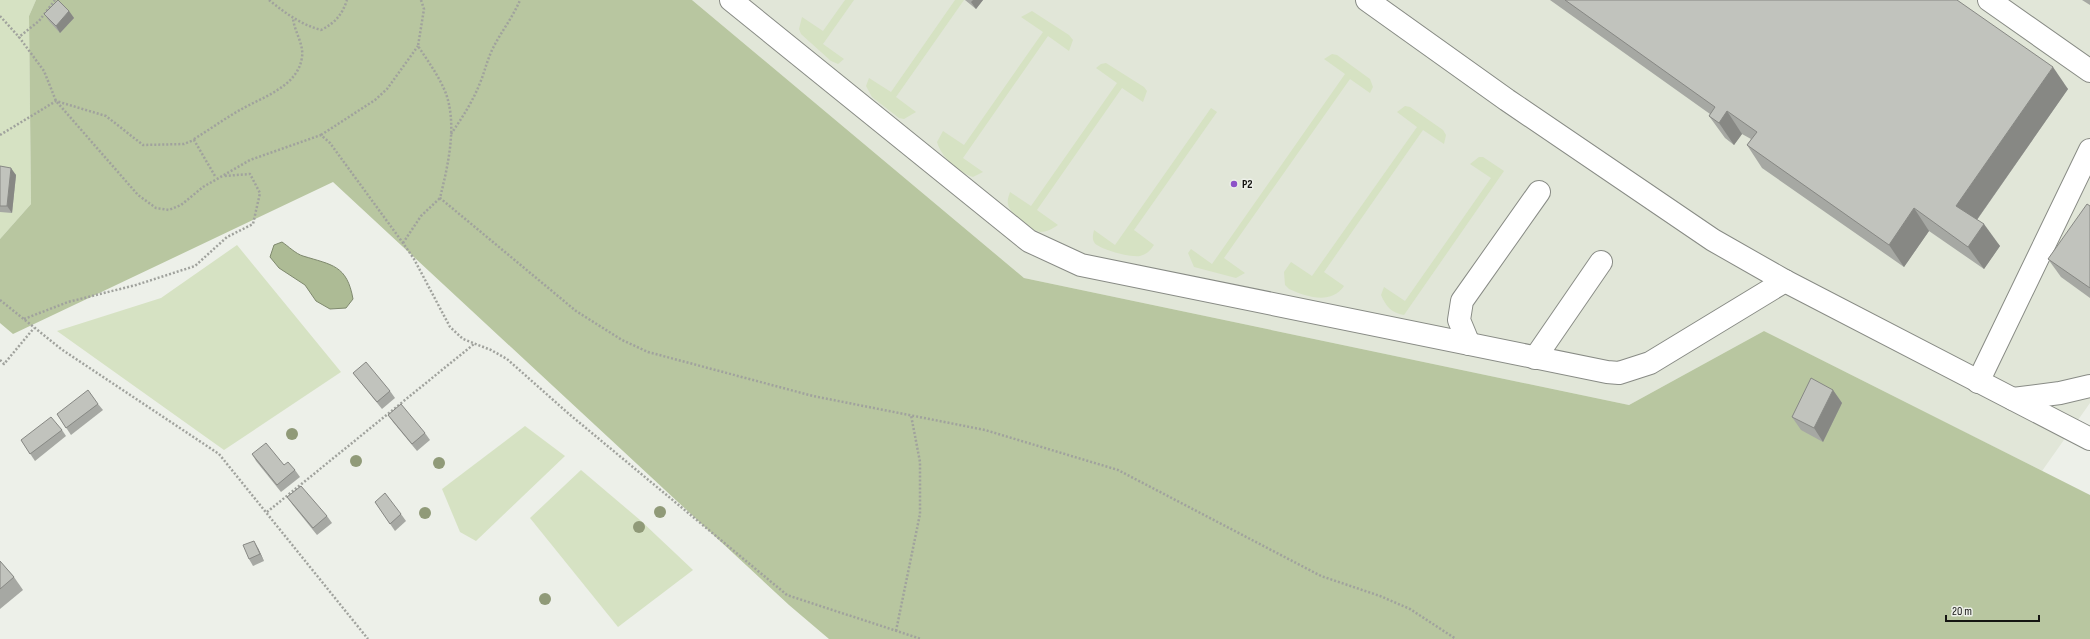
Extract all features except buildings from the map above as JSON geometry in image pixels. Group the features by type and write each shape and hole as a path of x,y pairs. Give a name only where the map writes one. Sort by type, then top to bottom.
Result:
{"street":[{"path":"731,0 1029,241 1045,250 1081,265 1535,358 1607,372 1620,373 1650,363 1785,281"},
{"path":"1367,0 1507,100 1679,218 1745,260 2090,439"},
{"path":"1989,0 2090,71"},
{"path":"1978,382 2090,150"},
{"path":"1469,344 1459,320 1462,301 1539,192"},
{"path":"1535,358 1601,262"},
{"path":"2013,399 2060,393 2090,386"}],"path":[{"path":"19,37 40,21 55,0"},
{"path":"269,0 293,18 307,26 321,30 338,18 344,10 347,0"},
{"path":"0,16 19,37 44,71 56,101 138,195 156,208 169,210 181,205 203,187 250,160 321,135 375,100 387,89 418,46 424,9 421,0"},
{"path":"450,136 470,104 480,84 488,57 501,32 515,12 520,0"},
{"path":"194,139 242,109 285,85 300,66 303,55 294,28 293,18"},
{"path":"403,243 422,216 440,198 447,168 450,136 449,108 445,92 433,68 418,46"},
{"path":"0,135 56,101 106,116 143,145 184,144 194,140 215,176"},
{"path":"321,135 330,143 403,243 414,259 450,327 463,339 491,350 526,374 569,414 787,595 921,639"},
{"path":"23,319 68,302 136,285 195,266 227,237 253,224 260,193 250,174 222,176"},
{"path":"440,198 576,311 622,340 648,352 813,396 985,430 1118,470 1248,540 1321,576 1380,596 1410,609 1456,639"},
{"path":"0,300 61,348 220,454 368,639"},
{"path":"0,360 4,364 27,339 34,328"},
{"path":"267,512 474,344"},
{"path":"896,631 920,514 920,462 911,415"}],"shaded area":[{"path":"0,0 36,0 29,16 31,204 0,239"},
{"path":"36,0 692,0 1024,278 1629,405 1764,331 2090,495 2090,639 829,639 789,605 333,182 13,334 0,323 0,239 31,204 29,16"},
{"path":"692,0 2090,0 2090,403 2042,471 1764,331 1629,405 1024,278"},
{"path":"845,0 854,0 823,44 844,59 838,64 831,61 801,34 799,29 802,17 823,31"},
{"path":"955,0 964,0 896,97 916,112 904,119 899,118 872,97 866,86 869,78 891,92"},
{"path":"1032,11 1069,35 1073,40 1069,51 1048,36 963,158 983,172 973,177 967,175 956,168 946,158 937,142 943,131 964,145 1043,32 1021,17"},
{"path":"1332,54 1337,55 1370,79 1373,87 1370,93 1350,79 1224,258 1245,273 1236,278 1194,267 1188,253 1191,249 1212,264 1345,74 1324,59"},
{"path":"1106,63 1144,87 1147,91 1143,102 1122,88 1037,210 1058,225 1045,231 1036,231 1016,217 1009,208 1008,199 1010,192 1031,206 1117,83 1096,68 1101,64"},
{"path":"1405,106 1410,107 1443,130 1446,135 1444,144 1423,130 1324,272 1344,286 1339,292 1332,296 1318,298 1303,295 1289,289 1285,285 1284,272 1291,262 1312,276 1417,127 1397,112"},
{"path":"1211,108 1217,112 1134,230 1154,245 1151,249 1140,256 1130,256 1097,245 1093,239 1094,230 1115,245"},
{"path":"1479,157 1483,157 1504,171 1404,315 1392,311 1387,306 1381,295 1384,287 1405,301 1491,178 1470,164"},
{"path":"282,242 300,255 337,268 342,273 347,279 353,299 346,308 330,309 316,301 305,285 279,268 270,257 274,245"},
{"path":"237,245 341,372 224,450 57,331 161,298"},
{"path":"525,426 565,456 476,541 460,532 442,489"},
{"path":"581,470 640,520 693,570 618,627 530,518"}],"place":[{"name":"P2","path":"1234,184"}]}
